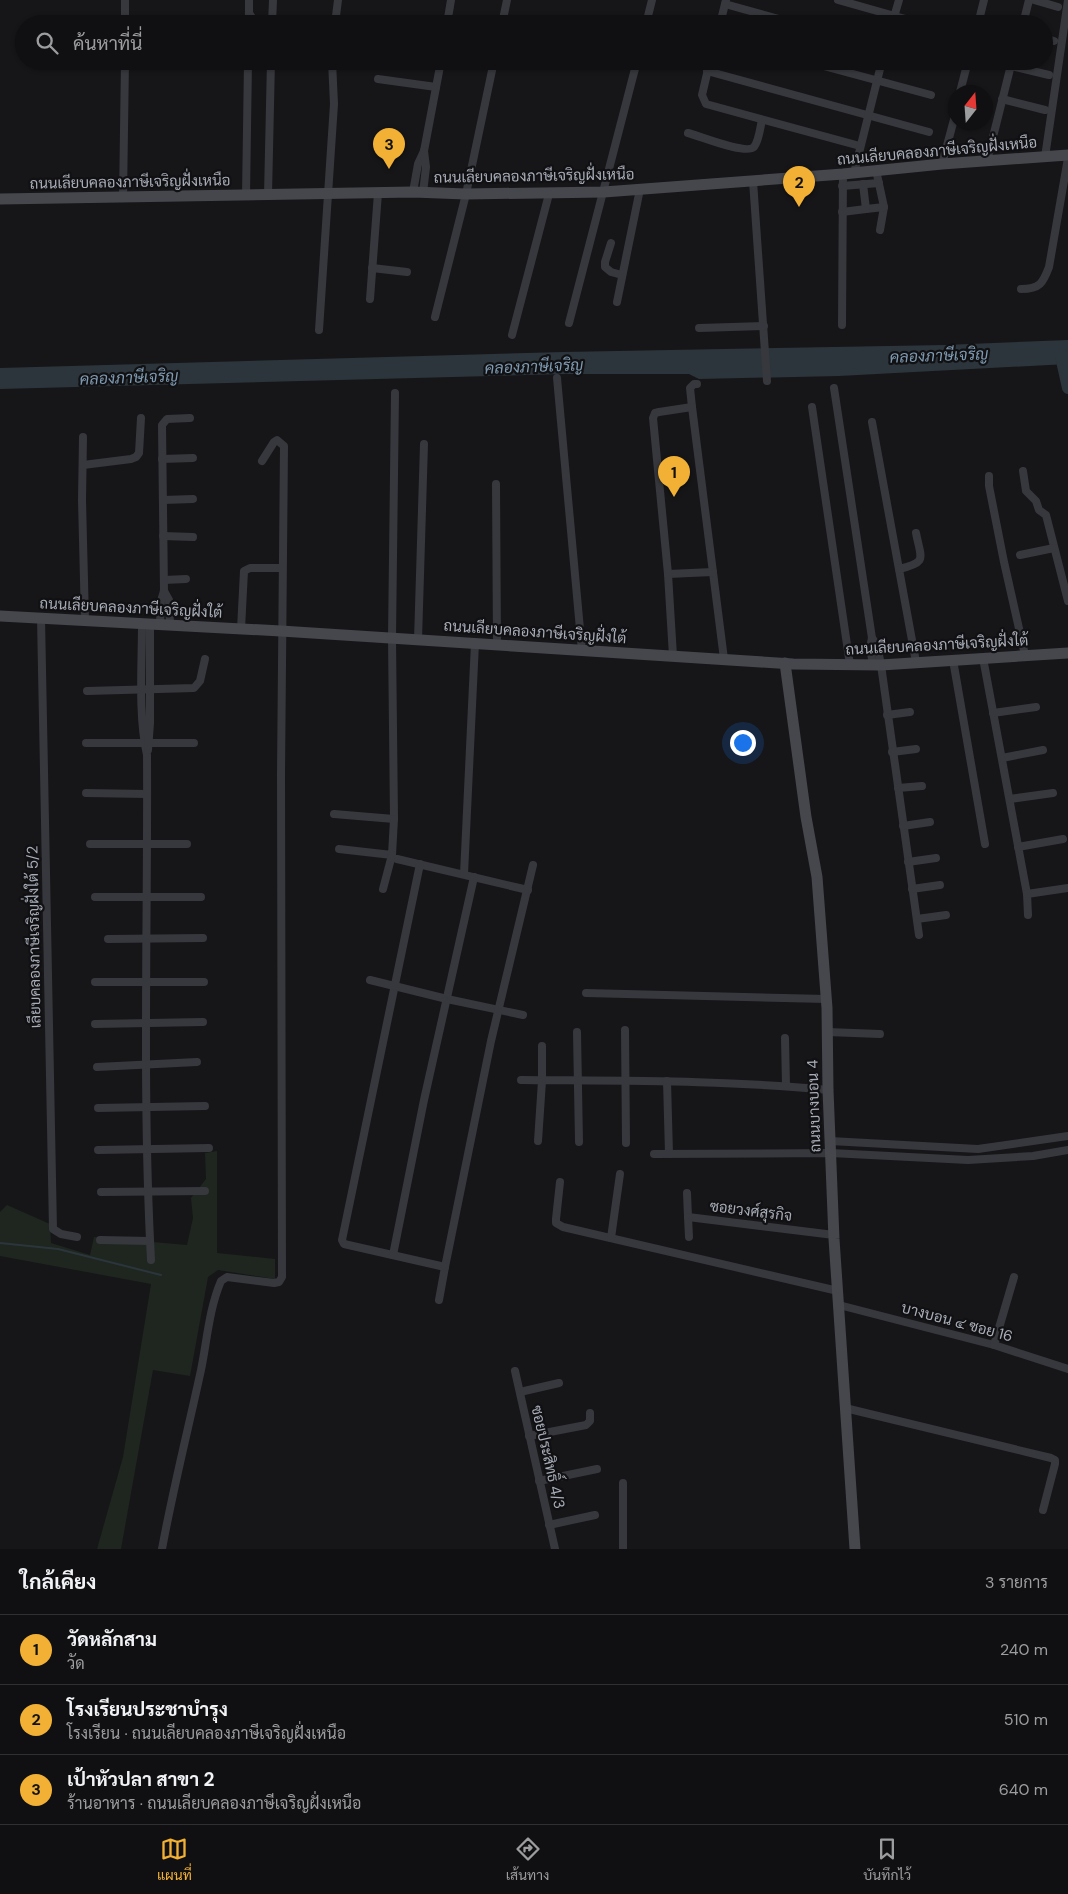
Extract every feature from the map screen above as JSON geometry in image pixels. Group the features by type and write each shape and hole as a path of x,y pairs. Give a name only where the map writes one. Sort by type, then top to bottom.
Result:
{"street":[{"path":"125,0 125,15"},
{"path":"249,0 249,13"},
{"path":"272,15 273,0"},
{"path":"336,15 338,0"},
{"path":"448,15 451,0"},
{"path":"504,15 507,0"},
{"path":"648,15 652,0"},
{"path":"838,0 880,15"},
{"path":"895,15 899,0"},
{"path":"980,15 984,0"},
{"path":"1025,15 1029,0"},
{"path":"1034,0 1058,7"},
{"path":"1045,157 1068,0"},
{"path":"722,15 725,2 768,15"},
{"path":"124,198 125,70"},
{"path":"246,196 248,70"},
{"path":"268,195 271,70"},
{"path":"319,330 334,104 332,70"},
{"path":"418,192 426,167 424,151 439,70"},
{"path":"435,317 466,194 492,70"},
{"path":"569,324 635,70"},
{"path":"837,70 931,95"},
{"path":"842,325 842,212 846,178 860,146 880,70"},
{"path":"962,85 966,70"},
{"path":"987,161 1010,70"},
{"path":"1034,70 1050,75"},
{"path":"860,146 706,104 702,95 707,71 930,132"},
{"path":"378,79 436,87"},
{"path":"1002,99 1044,110"},
{"path":"688,133 749,150 754,148 757,142 762,120"},
{"path":"942,164 951,130"},
{"path":"1021,289 1030,289 1042,283 1049,267 1068,156"},
{"name":"ถนนเลียบคลองภาษีเจริญฝั่งเหนือ","path":"0,199 418,192 549,194 604,192 753,181 846,178 876,170 1068,156"},
{"path":"876,170 884,207 880,230"},
{"path":"846,178 863,184 879,183"},
{"path":"753,181 767,379"},
{"path":"863,184 866,209"},
{"path":"617,302 640,189"},
{"path":"370,299 378,193"},
{"path":"512,335 549,194"},
{"path":"842,212 884,207"},
{"path":"610,243 605,267 611,272 622,275"},
{"path":"372,268 407,272"},
{"path":"698,328 764,326"},
{"path":"557,378 582,651"},
{"path":"697,384 692,385 690,388 724,659"},
{"path":"834,388 872,638 870,647 877,665 887,715 919,935"},
{"path":"383,889 394,857 392,638 395,393"},
{"path":"673,656 654,415 659,412 692,406"},
{"path":"812,406 850,665"},
{"path":"83,465 136,457 139,452 141,418"},
{"path":"151,1260 147,1190 145,981 147,844 146,689 155,624 164,591 162,459 164,422 167,419 190,418"},
{"path":"872,422 916,662"},
{"path":"83,438 85,620"},
{"path":"162,1549 172,1490 201,1368 209,1325 221,1281 227,1277 274,1283 280,1282 282,1277 281,631 284,446 279,440 274,442 262,461"},
{"path":"418,640 424,444"},
{"path":"162,459 193,458"},
{"path":"1023,471 1026,491 1036,500 1039,510 1046,515 1068,601"},
{"path":"989,476 989,486 1004,562 1025,655"},
{"path":"496,484 496,645"},
{"path":"163,500 193,499"},
{"path":"899,569 916,565 919,562 920,555 916,533"},
{"path":"163,536 193,537"},
{"path":"1020,555 1054,548"},
{"path":"241,630 244,571 250,568 282,568"},
{"path":"668,574 713,572"},
{"path":"164,580 186,579"},
{"name":"ถนนเลียบคลองภาษีเจริญฝั่งใต้","path":"0,616 281,631 785,663 877,665 1068,653"},
{"name":"เลียบคลองภาษีเจริญฝั่งใต้ 5/2","path":"41,618 53,1229 61,1234 77,1237"},
{"path":"464,874 475,643"},
{"path":"87,691 194,688 200,681 204,658"},
{"path":"983,658 1027,894 1028,915"},
{"path":"954,660 985,844"},
{"name":"ถนนบางบอน 4","path":"785,663 806,817 817,877 828,1032 828,1090 834,1236 854,1549"},
{"path":"993,713 1036,707"},
{"path":"887,715 910,712"},
{"path":"86,744 194,743"},
{"path":"892,752 916,749"},
{"path":"1002,758 1043,750"},
{"path":"898,788 922,786"},
{"path":"86,793 147,794"},
{"path":"1010,799 1053,793"},
{"path":"334,814 394,819"},
{"path":"903,826 930,822"},
{"path":"1018,847 1063,838"},
{"path":"90,844 188,844"},
{"path":"339,849 394,857 528,890"},
{"path":"908,862 936,858"},
{"path":"420,864 342,1240 344,1244 445,1267"},
{"path":"439,1300 499,1009 533,865"},
{"path":"393,1255 474,877"},
{"path":"912,889 940,885"},
{"path":"1027,894 1068,888"},
{"path":"95,897 201,897"},
{"path":"917,919 946,915"},
{"path":"108,940 204,938"},
{"path":"370,980 522,1015"},
{"path":"95,982 204,982"},
{"path":"586,993 826,998"},
{"path":"95,1024 204,1022"},
{"path":"625,1030 626,1144"},
{"path":"577,1032 579,1142"},
{"path":"828,1032 880,1034"},
{"path":"785,1038 786,1086"},
{"path":"538,1141 542,1046"},
{"path":"97,1066 197,1062"},
{"path":"521,1080 667,1081 786,1086 828,1090"},
{"path":"667,1081 669,1154"},
{"path":"98,1108 205,1106"},
{"path":"654,1154 831,1147 978,1149 1068,1136"},
{"path":"831,1147 968,1160 1033,1156 1068,1150"},
{"path":"98,1150 209,1148"},
{"path":"611,1238 620,1174"},
{"path":"560,1182 556,1223 563,1227 838,1291"},
{"path":"101,1192 147,1190 205,1191"},
{"name":"ซอยวงศ์สุรกิจ","path":"688,1193 688,1216 834,1236"},
{"path":"688,1216 689,1237"},
{"path":"100,1240 150,1241"},
{"path":"994,1345 1014,1277"},
{"name":"บางบอน ๔ ซอย 16","path":"838,1305 994,1345 1068,1369"},
{"name":"ซอยประสิทธิ์ 4/3","path":"515,1371 555,1549"},
{"path":"520,1392 558,1383"},
{"path":"844,1408 1051,1458 1054,1460 1054,1470 1043,1510"},
{"path":"529,1436 586,1425 590,1421 590,1413"},
{"path":"539,1480 597,1469"},
{"path":"623,1483 623,1549"},
{"path":"550,1525 596,1515"}],"shaded area":[{"path":"217,1151 217,1253 275,1259 275,1279 218,1270 208,1277 190,1376 153,1370 121,1549 97,1549 123,1457 151,1284 0,1256 0,1212 7,1205 50,1224 51,1243 90,1255 94,1237 187,1245 193,1218 191,1198 206,1179 205,1153"}],"water":[{"name":"คลองภาษีเจริญ","path":"1068,340 1068,364 839,376 699,379 689,374 563,374 0,389 0,368 563,352 945,345"}],"waterway":[{"path":"1060,352 1068,388"},
{"path":"0,1243 58,1249 161,1275"}],"place":[{"name":"เป้าหัวปลา สาขา 2","path":"389,169"},
{"name":"โรงเรียนประชาบำรุง","path":"799,207"},
{"name":"วัดหลักสาม","path":"674,497"}]}
